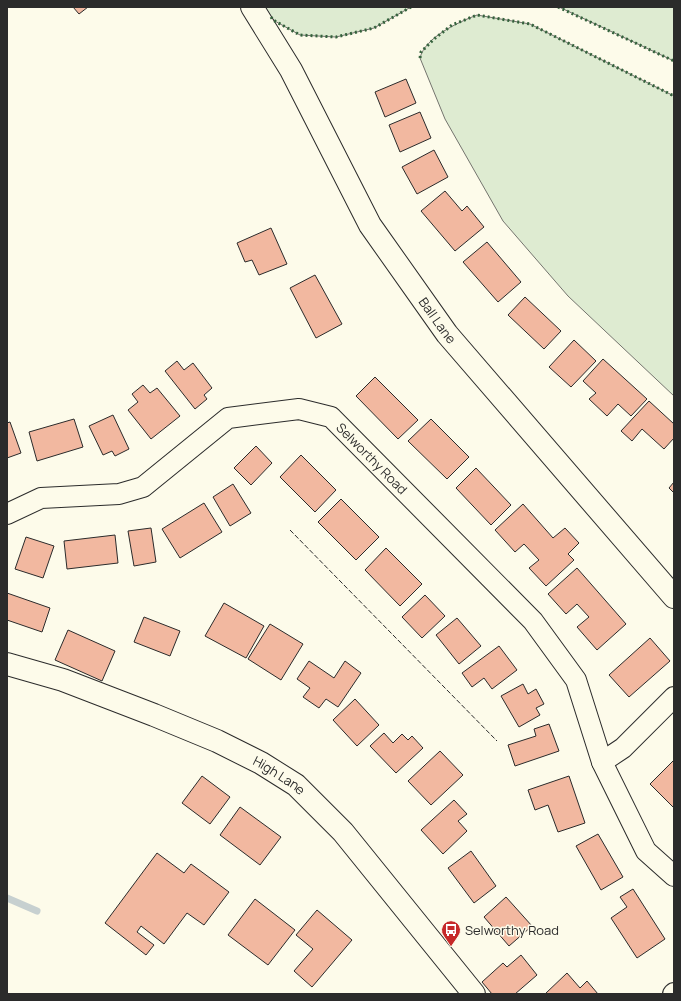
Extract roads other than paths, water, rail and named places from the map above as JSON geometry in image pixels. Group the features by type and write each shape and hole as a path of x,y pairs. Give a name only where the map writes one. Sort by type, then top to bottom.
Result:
{"street":[{"name":"Ball Lane","path":"252,7 291,70 370,226 447,334 674,597"},
{"name":"Selworthy Road","path":"7,514 41,498 119,494 143,487 228,418 299,409 331,417 533,621 576,680 602,762 646,850 674,876"},
{"name":"High Lane","path":"7,664 63,680 182,727 261,763 296,785 343,832 474,994"},
{"path":"602,762 623,748 674,697"}],"waterway":[{"path":"7,898 37,911"}],"place":[{"name":"Selworthy Road","path":"451,947"}]}
